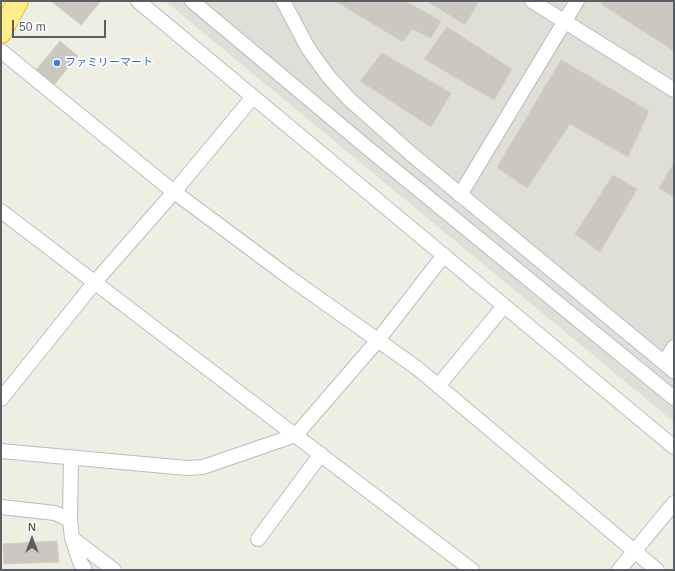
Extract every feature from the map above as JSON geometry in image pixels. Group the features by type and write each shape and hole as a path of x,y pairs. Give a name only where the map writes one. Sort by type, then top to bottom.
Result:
{"highway":[{"path":"1,32 18,1"}],"street":[{"path":"138,1 674,447"},
{"path":"192,1 364,145 674,398"},
{"path":"283,1 308,48 328,76 375,124 669,367 674,347"},
{"path":"532,1 674,90"},
{"path":"460,195 577,1"},
{"path":"1,51 174,192 417,368 657,570"},
{"path":"1,399 95,282 174,192 253,97"},
{"path":"1,211 472,570"},
{"path":"1,451 187,468 203,467 296,435 378,340 444,255"},
{"path":"438,386 504,306"},
{"path":"258,539 320,454"},
{"path":"71,457 70,520 72,538 80,562 85,570"},
{"path":"619,570 674,503"},
{"path":"1,507 55,513 70,520"},
{"path":"55,513 77,570"},
{"path":"72,538 114,570"}],"shaded area":[{"path":"165,1 674,1 674,422"}],"building":[{"path":"51,1 101,1 81,25"},
{"path":"335,1 405,1 441,21 431,38 412,29 403,42"},
{"path":"427,1 475,1 478,3 465,25"},
{"path":"603,1 674,1 674,51 601,4"},
{"path":"447,27 512,69 494,100 424,59"},
{"name":"ファミリーマート","path":"60,41 78,56 54,85 36,70"},
{"path":"382,53 451,93 431,127 360,81"},
{"path":"561,60 649,111 628,157 570,124 527,188 497,167"},
{"path":"674,163 674,197 659,188"},
{"path":"613,175 637,189 600,252 575,234"},
{"path":"57,541 59,562 4,564 3,544"}],"place":[{"name":"ファミリーマート","path":"57,63"}]}
